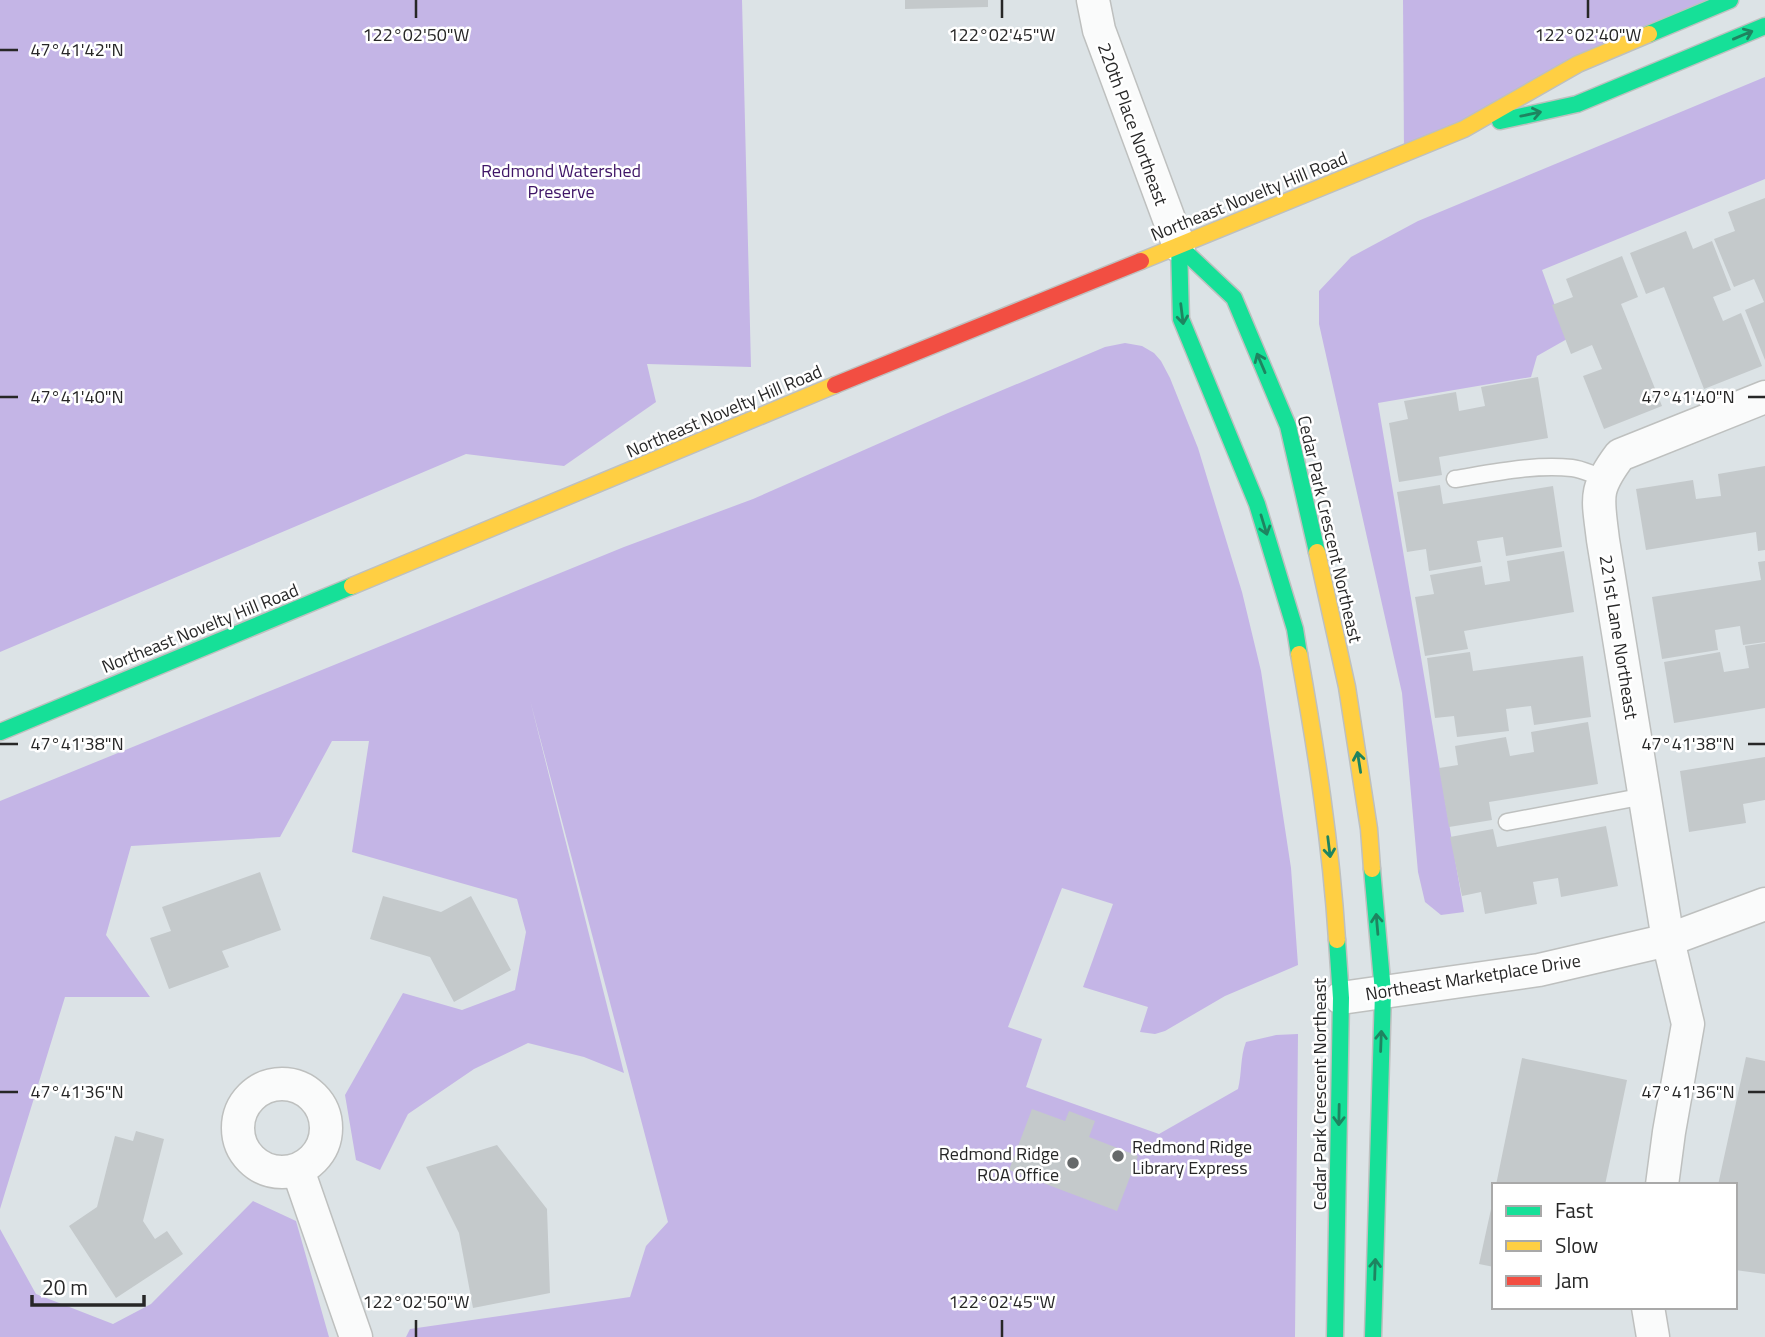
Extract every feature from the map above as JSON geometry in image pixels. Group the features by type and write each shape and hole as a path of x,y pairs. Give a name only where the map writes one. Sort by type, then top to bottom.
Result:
{"street":[{"name":"220th Place Northeast","path":"1093,0 1099,30 1179,246"},
{"name":"Northeast Novelty Hill Road","path":"0,732 752,419 1464,129 1578,64 1730,0"},
{"name":"Northeast Novelty Hill Road","path":"1464,129 1577,104 1765,26"},
{"name":"Cedar Park Crescent Northeast","path":"1179,246 1234,298 1288,426 1347,687 1369,829 1382,992 1373,1337"},
{"name":"Cedar Park Crescent Northeast","path":"1179,246 1181,319 1257,504 1295,629 1317,755 1333,880 1341,998 1335,1337"},
{"path":"1604,478 1620,455 1765,397"},
{"name":"221st Lane Northeast","path":"1604,478 1598,497 1600,518 1668,940 1688,1024 1662,1183"},
{"name":"Northeast Marketplace Drive","path":"1341,998 1539,970 1668,940 1765,904"},
{"path":"298,1170 356,1337"},
{"path":"1648,1309 1653,1337"}],"lane":[{"path":"1455,479 1539,468 1573,468 1604,478"},
{"path":"1507,822 1644,796"}],"green space":[{"name":"Redmond Watershed Preserve","path":"0,0 742,0 751,367 647,364 656,402 564,466 466,454 0,652"},
{"path":"1403,0 1730,0 1404,154"},
{"path":"1765,77 1765,179 1542,270 1567,339 1537,356 1531,377 1378,403 1464,912 1441,915 1425,902 1418,872 1402,693 1319,324 1319,291 1351,257 1418,221"},
{"path":"1125,343 1142,346 1154,353 1170,378 1198,448 1242,592 1261,671 1291,868 1298,965 1225,996 1165,1031 1155,1034 1140,1032 1148,1007 1083,987 1113,904 1062,888 1008,1027 1042,1039 1026,1087 1159,1134 1238,1089 1246,1042 1276,1035 1298,1034 1295,1337 406,1337 410,1329 630,1297 646,1246 668,1222 530,700 624,1073 584,1057 528,1043 474,1069 408,1114 380,1170 356,1160 345,1095 403,993 462,1010 515,990 526,932 517,899 352,852 369,741 332,741 280,837 131,846 106,935 150,997 65,997 0,1209 0,801 624,547 753,499 1105,347"},
{"path":"253,1201 296,1221 329,1337 0,1337 0,1229 36,1294 113,1324 151,1304"}],"building":[{"path":"905,0 988,0 988,7 905,9"},
{"path":"1765,198 1765,360 1745,310 1764,302 1754,279 1734,287 1714,239 1735,231 1728,212"},
{"path":"1686,231 1693,249 1712,241 1731,290 1713,297 1723,321 1741,313 1762,366 1704,389 1664,287 1646,294 1630,253"},
{"path":"1622,256 1638,297 1621,304 1662,406 1604,429 1583,376 1602,369 1592,345 1571,354 1552,305 1573,297 1566,279"},
{"path":"1538,377 1548,438 1439,457 1442,475 1399,482 1389,423 1408,419 1404,401 1456,392 1459,411 1485,406 1481,387"},
{"path":"1765,466 1765,550 1758,551 1756,532 1646,550 1636,489 1693,480 1696,499 1721,496 1718,474"},
{"path":"1440,485 1443,504 1553,486 1562,547 1506,556 1503,537 1477,541 1481,562 1429,571 1426,549 1407,552 1397,492"},
{"path":"1564,551 1574,612 1464,631 1468,649 1425,656 1415,597 1434,594 1430,575 1482,566 1485,585 1510,581 1507,561"},
{"path":"1765,561 1765,642 1743,645 1740,626 1715,630 1718,650 1662,659 1652,597 1761,580 1758,562"},
{"path":"1765,643 1765,708 1674,723 1664,662 1720,652 1724,672 1749,668 1745,646"},
{"path":"1470,652 1473,671 1583,656 1591,717 1534,725 1531,706 1506,709 1509,731 1457,737 1454,716 1435,718 1427,658"},
{"path":"1588,722 1598,784 1489,802 1492,820 1449,827 1439,768 1458,765 1455,746 1506,737 1510,756 1534,752 1531,732"},
{"path":"1765,757 1765,800 1743,804 1746,823 1689,832 1680,771"},
{"path":"1606,826 1618,886 1561,897 1558,878 1533,882 1537,904 1485,914 1481,892 1462,896 1450,837 1493,829 1497,847"},
{"path":"260,872 281,930 222,951 229,967 169,989 150,938 171,931 162,907"},
{"path":"383,896 441,912 471,896 511,970 454,1002 430,957 370,939"},
{"path":"1746,1057 1765,1061 1765,1274 1737,1270 1737,1183 1718,1183"},
{"path":"1522,1058 1627,1080 1605,1183 1496,1183"},
{"name":"Redmond Ridge ROA Office","path":"1032,1109 1065,1121 1069,1111 1095,1121 1089,1137 1138,1156 1117,1211 1009,1170"},
{"path":"136,1131 164,1139 143,1221 155,1239 167,1231 183,1254 116,1298 69,1226 97,1207 115,1136 133,1141"},
{"path":"497,1145 547,1209 550,1293 473,1308 459,1233 426,1167"},
{"path":"1492,1205 1492,1267 1479,1264"}],"traffic: fast":[{"path":"1649,34 1730,0"},
{"path":"1500,121 1577,104 1765,26"},
{"path":"1179,246 1234,298 1288,426 1317,552"},
{"path":"1179,246 1181,319 1257,504 1295,629 1299,654"},
{"path":"0,732 352,586"},
{"path":"1372,869 1383,992 1373,1337"},
{"path":"1335,1337 1341,998 1337,940"}],"traffic: slow":[{"path":"1141,261 1464,129 1578,64 1649,34"},
{"path":"352,586 835,385"},
{"path":"1317,552 1347,687 1369,829 1372,869"},
{"path":"1299,654 1322,797 1337,940"}],"traffic: jam":[{"path":"835,385 1141,261"}],"place":[{"name":"Redmond Ridge Library Express","path":"1118,1156"},
{"name":"Redmond Ridge ROA Office","path":"1073,1163"}]}
